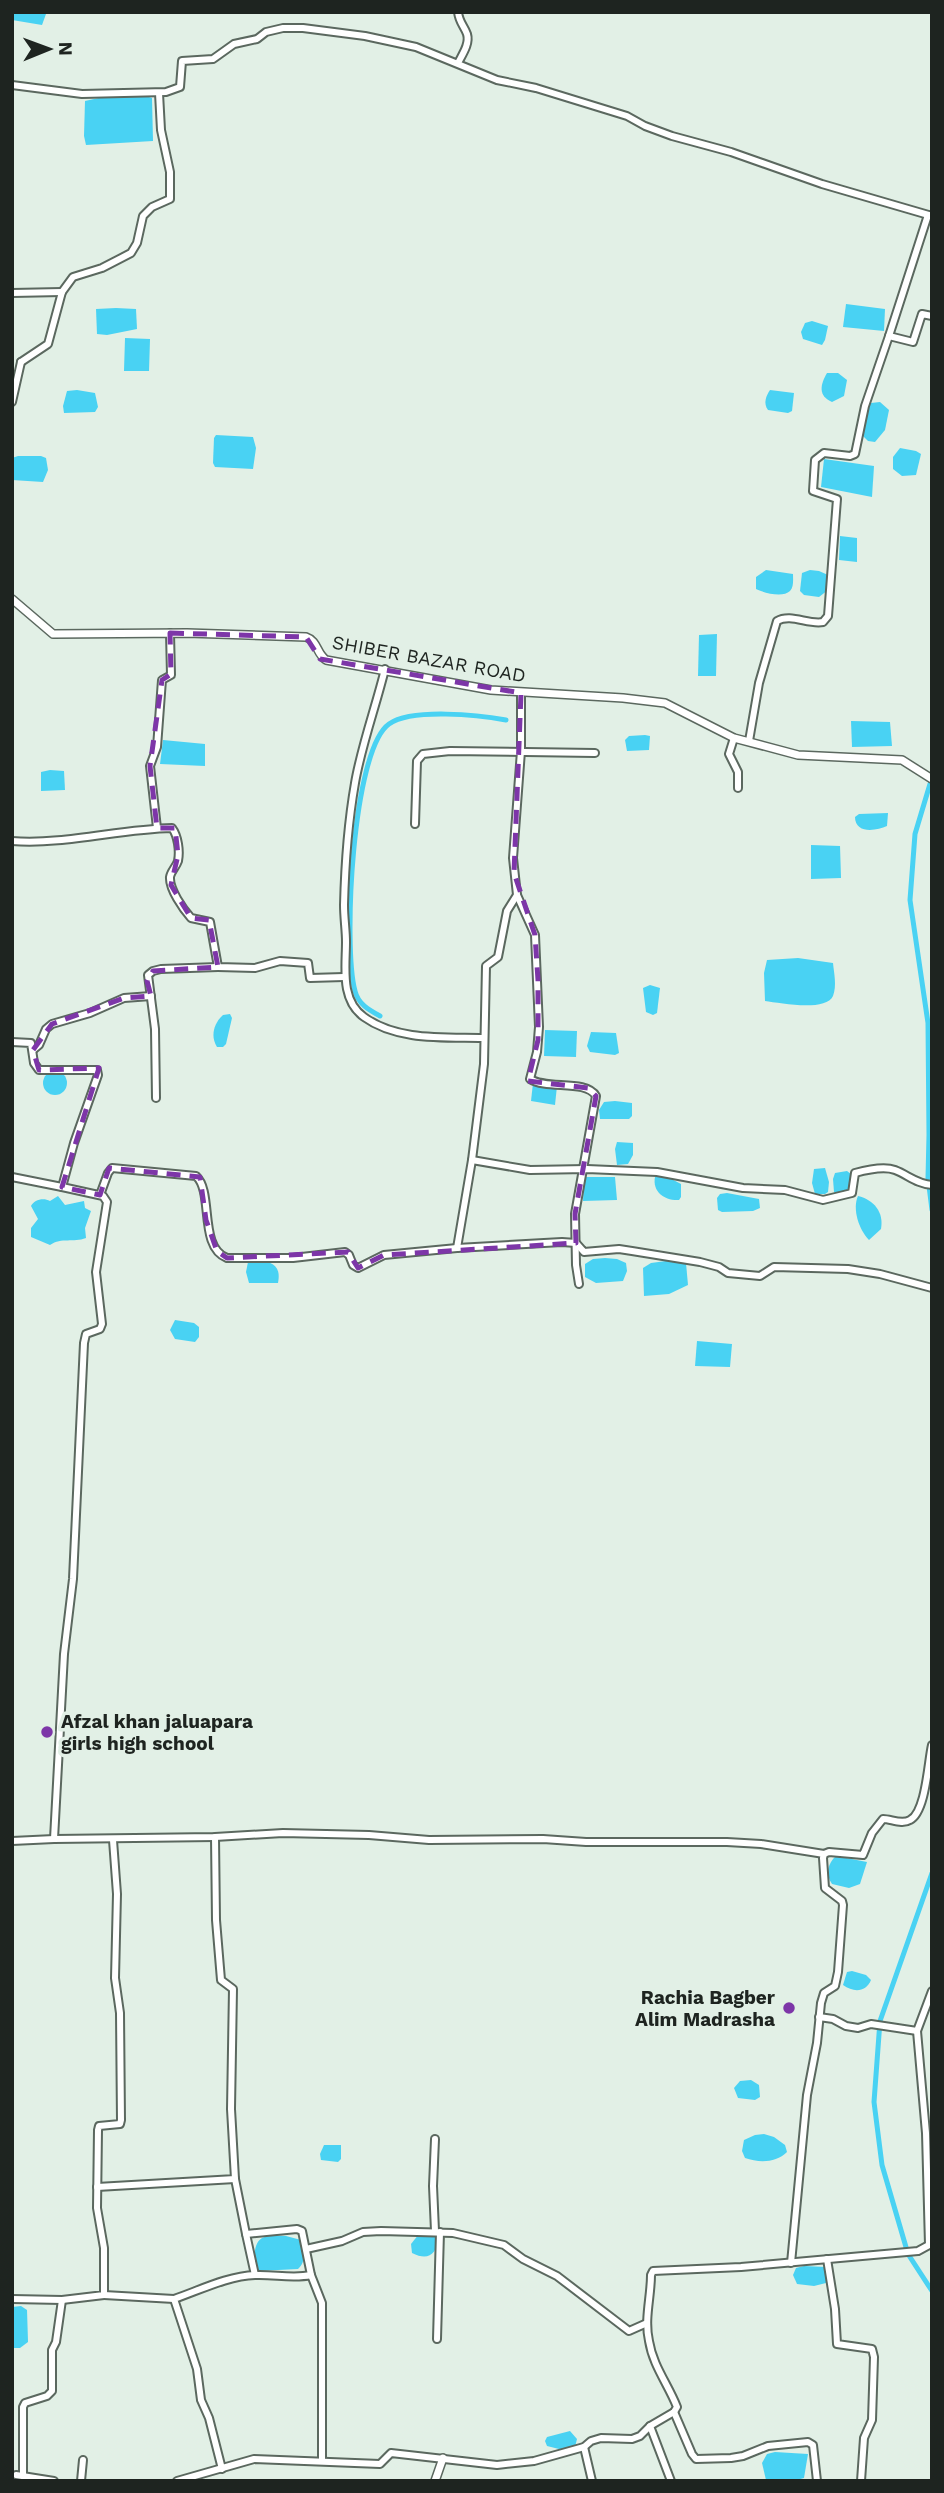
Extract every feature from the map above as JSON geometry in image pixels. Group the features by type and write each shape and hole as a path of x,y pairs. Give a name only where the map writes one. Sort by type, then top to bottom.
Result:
{"street":[{"path":"458,12 467,40 458,63"},
{"path":"12,85 82,94 174,91 180,87 183,61 213,59 234,44 257,39 266,32 283,28 303,28 365,36 416,47 497,80 536,88 627,116 672,136 731,152 822,184 930,216 865,406 855,454 850,456 824,453 815,460 813,492 837,499 828,616 823,622 816,623 786,618 777,621 759,683 749,741"},
{"path":"12,402 21,362 48,344 62,292 73,277 102,268 131,253 137,243 143,216 170,199 170,172 161,130 159,93"},
{"path":"12,293 62,292"},
{"path":"889,336 914,342 922,314 932,316"},
{"path":"12,360 21,362"},
{"name":"SHIBER BAZAR ROAD","path":"12,598 52,634 306,637 313,640 320,656 326,660 491,690 623,698 665,704 734,738 797,755 902,760 932,779"},
{"path":"157,828 150,766 157,747 162,680 171,675 170,634"},
{"path":"385,670 355,779 349,824 344,907 344,977 352,1000 362,1016 394,1031 433,1037 483,1038"},
{"path":"521,693 513,859 517,895 536,935 539,1027 537,1052 530,1079 540,1083 588,1088 595,1092 596,1100 575,1214 579,1284"},
{"path":"734,738 729,754 738,772 738,788"},
{"path":"415,824 419,757 450,751 595,752"},
{"path":"12,841 34,842 172,828 178,855 177,864 171,874 171,885 191,918 209,922 218,967"},
{"path":"457,1248 484,1064 486,966 498,957 507,911 517,895"},
{"path":"156,1098 155,1029 147,981 148,975 153,971 255,968 280,961 308,963 310,978 344,977"},
{"path":"33,1051 52,1024 83,1016 124,998 151,996"},
{"path":"12,1042 31,1043 34,1063 39,1070 94,1069 98,1072 62,1187"},
{"path":"472,1160 530,1170 653,1172 743,1188 785,1190 823,1200 852,1193 855,1174 873,1170 894,1170 922,1185 932,1185"},
{"path":"100,1195 112,1168 196,1177 202,1187 206,1220 217,1251 227,1258 293,1258 345,1252 358,1268 384,1255 550,1242 576,1243 584,1252 619,1249 700,1262 719,1267 728,1273 760,1276 774,1267 848,1269 891,1276 932,1289"},
{"path":"12,1177 100,1195 106,1197 107,1202 96,1272 102,1324 100,1329 88,1332 84,1343 72,1579 64,1654 54,1839"},
{"path":"12,1841 215,1838 283,1833 429,1840 727,1842 761,1844 824,1854 863,1854 872,1833 883,1819 902,1822 912,1819 918,1812 926,1785 932,1745"},
{"path":"215,1838 216,1920 221,1980 233,1989 231,2109 235,2179 255,2275"},
{"path":"104,2295 104,2248 97,2208 98,2130 99,2126 120,2124 121,2120 120,2013 115,1978 117,1894 113,1840"},
{"path":"791,2263 807,2095 822,1996 834,1989 837,1980 844,1905 825,1888 824,1854"},
{"path":"177,2481 254,2459 380,2464 391,2453 497,2465 534,2461 584,2447 601,2438 632,2439 640,2436 650,2426 674,2412 677,2405 653,2358 647,2323 653,2271 791,2263 909,2252 929,2245 930,2188 917,2031 932,1991"},
{"path":"819,2017 858,2028 871,2024 917,2031"},
{"path":"435,2139 433,2186 437,2232 437,2339"},
{"path":"97,2188 235,2179"},
{"path":"246,2234 300,2230 311,2275 322,2303 322,2461"},
{"path":"306,2249 342,2241 363,2232 437,2232 504,2245 523,2259 557,2276 629,2331 647,2323"},
{"path":"827,2259 835,2309 837,2344 872,2349 874,2357 872,2420 864,2438 861,2481"},
{"path":"12,2299 62,2300 104,2295 174,2298 235,2278 255,2275 311,2275"},
{"path":"174,2298 197,2369 201,2400 209,2418 222,2469"},
{"path":"54,2481 17,2476 23,2407 25,2403 47,2396 52,2391 52,2350 56,2342 62,2300"},
{"path":"674,2412 696,2459 731,2458 768,2445 808,2442 813,2445 817,2481"},
{"path":"650,2426 671,2481"},
{"path":"584,2447 592,2481"},
{"path":"435,2481 443,2458"},
{"path":"81,2481 83,2460"}],"highlighted area":[{"path":"170,633 306,637 320,659 521,693 514,873 535,935 538,980 538,1040 528,1081 588,1088 596,1096 575,1214 576,1243 384,1255 358,1268 348,1252 227,1258 217,1251 206,1220 200,1177 109,1168 100,1195 62,1187 99,1068 39,1070 33,1050 52,1024 124,998 151,996 147,981 153,971 218,967 209,920 191,918 171,885 178,855 175,828 157,828 150,766 162,680 171,674"}],"water":[{"path":"12,12 46,14 42,25 12,20"},
{"path":"112,95 152,98 153,141 86,145 85,101"},
{"path":"846,304 885,309 884,331 843,327"},
{"path":"96,309 136,309 137,329 107,335 97,334"},
{"path":"812,321 828,326 822,345 803,339 801,332 805,323"},
{"path":"125,338 150,339 149,371 124,371"},
{"path":"827,373 838,373 847,380 844,396 832,402 822,393"},
{"path":"770,390 794,393 792,411 788,413 768,410 766,400"},
{"path":"67,391 95,393 98,407 95,412 64,413"},
{"path":"880,402 889,410 885,430 875,442 868,441 863,436 864,415 871,403"},
{"path":"216,435 253,437 256,448 253,469 215,467 213,463"},
{"path":"900,448 921,454 916,475 902,476 893,469 893,457"},
{"path":"12,458 46,458 48,470 43,482 12,480"},
{"path":"824,459 874,466 872,497 821,487"},
{"path":"840,536 857,538 857,562 839,560"},
{"path":"766,570 793,574 790,591 778,594 756,589 756,577"},
{"path":"810,570 828,575 828,590 819,597 804,595 800,591 802,573"},
{"path":"717,634 716,676 698,676 699,635"},
{"path":"851,721 890,722 892,746 852,747"},
{"path":"629,736 650,736 649,750 627,751 625,740"},
{"path":"163,740 205,744 205,766 160,764"},
{"path":"64,771 65,790 41,791 41,772"},
{"path":"888,813 887,826 872,830 858,826 855,817 859,814"},
{"path":"811,845 840,846 841,878 811,879"},
{"path":"798,958 833,963 833,996 822,1004 812,1005 765,1001 764,973 767,960"},
{"path":"650,985 660,988 657,1013 653,1015 646,1012 643,988"},
{"path":"230,1014 232,1018 226,1044 217,1047 213,1034 215,1026 223,1015"},
{"path":"545,1030 577,1031 576,1057 544,1056"},
{"path":"591,1032 616,1033 619,1053 615,1055 590,1052 587,1046"},
{"path":"55,1071 64,1074 67,1083 64,1092 55,1095 46,1092 43,1083 46,1074"},
{"path":"533,1083 557,1086 555,1105 531,1101"},
{"path":"604,1102 632,1103 632,1116 629,1119 600,1119 599,1110"},
{"path":"617,1142 633,1143 633,1155 628,1164 617,1165"},
{"path":"825,1168 829,1182 828,1192 815,1194 812,1183 814,1169"},
{"path":"847,1171 851,1174 849,1189 839,1194 834,1192 835,1173"},
{"path":"662,1174 681,1184 679,1200 664,1197 658,1191 655,1177"},
{"path":"584,1177 615,1177 617,1200 583,1201"},
{"path":"720,1194 759,1199 760,1208 753,1211 722,1212 718,1210 717,1198"},
{"path":"58,1196 65,1205 84,1201 85,1208 91,1211 85,1228 86,1238 59,1241 50,1245 31,1237 31,1228 38,1219 31,1206 39,1200 50,1201"},
{"path":"858,1196 869,1200 881,1217 881,1229 869,1240 857,1219"},
{"path":"605,1258 626,1263 627,1271 623,1281 596,1283 585,1277 585,1264 593,1259"},
{"path":"248,1262 268,1262 276,1267 278,1283 249,1283 246,1272"},
{"path":"651,1263 686,1263 688,1285 669,1294 644,1296 643,1268"},
{"path":"175,1320 194,1323 199,1327 199,1337 195,1342 175,1339 170,1330"},
{"path":"697,1341 732,1344 730,1367 695,1366"},
{"path":"836,1856 867,1862 860,1884 849,1888 832,1884 828,1869"},
{"path":"847,1972 866,1975 871,1980 866,1987 855,1990 843,1985"},
{"path":"751,2080 759,2085 760,2097 755,2100 738,2098 734,2088 740,2081"},
{"path":"764,2134 785,2145 787,2152 767,2161 745,2158 742,2151 744,2140"},
{"path":"324,2145 341,2145 341,2159 338,2162 321,2160 320,2154"},
{"path":"419,2234 434,2234 439,2238 436,2249 430,2255 412,2253 411,2244"},
{"path":"268,2236 286,2236 301,2240 304,2256 301,2266 298,2269 258,2271 255,2254 259,2241"},
{"path":"826,2267 826,2283 814,2286 797,2284 793,2275 796,2268"},
{"path":"21,2306 27,2310 28,2342 20,2348 12,2348 12,2307"},
{"path":"570,2431 577,2439 575,2447 563,2450 547,2446 547,2437"},
{"path":"767,2454 808,2454 804,2478 793,2481 766,2480 762,2463"}],"waterway":[{"path":"380,1016 356,996 351,968 350,935 359,809 366,771 376,741 389,724 413,716 463,715 506,720"},
{"path":"932,784 915,834 910,900 928,1023 928,1178 932,1210"},
{"path":"932,1873 880,2021 874,2102 882,2165 908,2254 932,2291"}],"place":[{"name":"Afzal khan jaluapara girls high school","path":"47,1732"},
{"name":"Rachia Bagber Alim Madrasha","path":"789,2008"}]}
